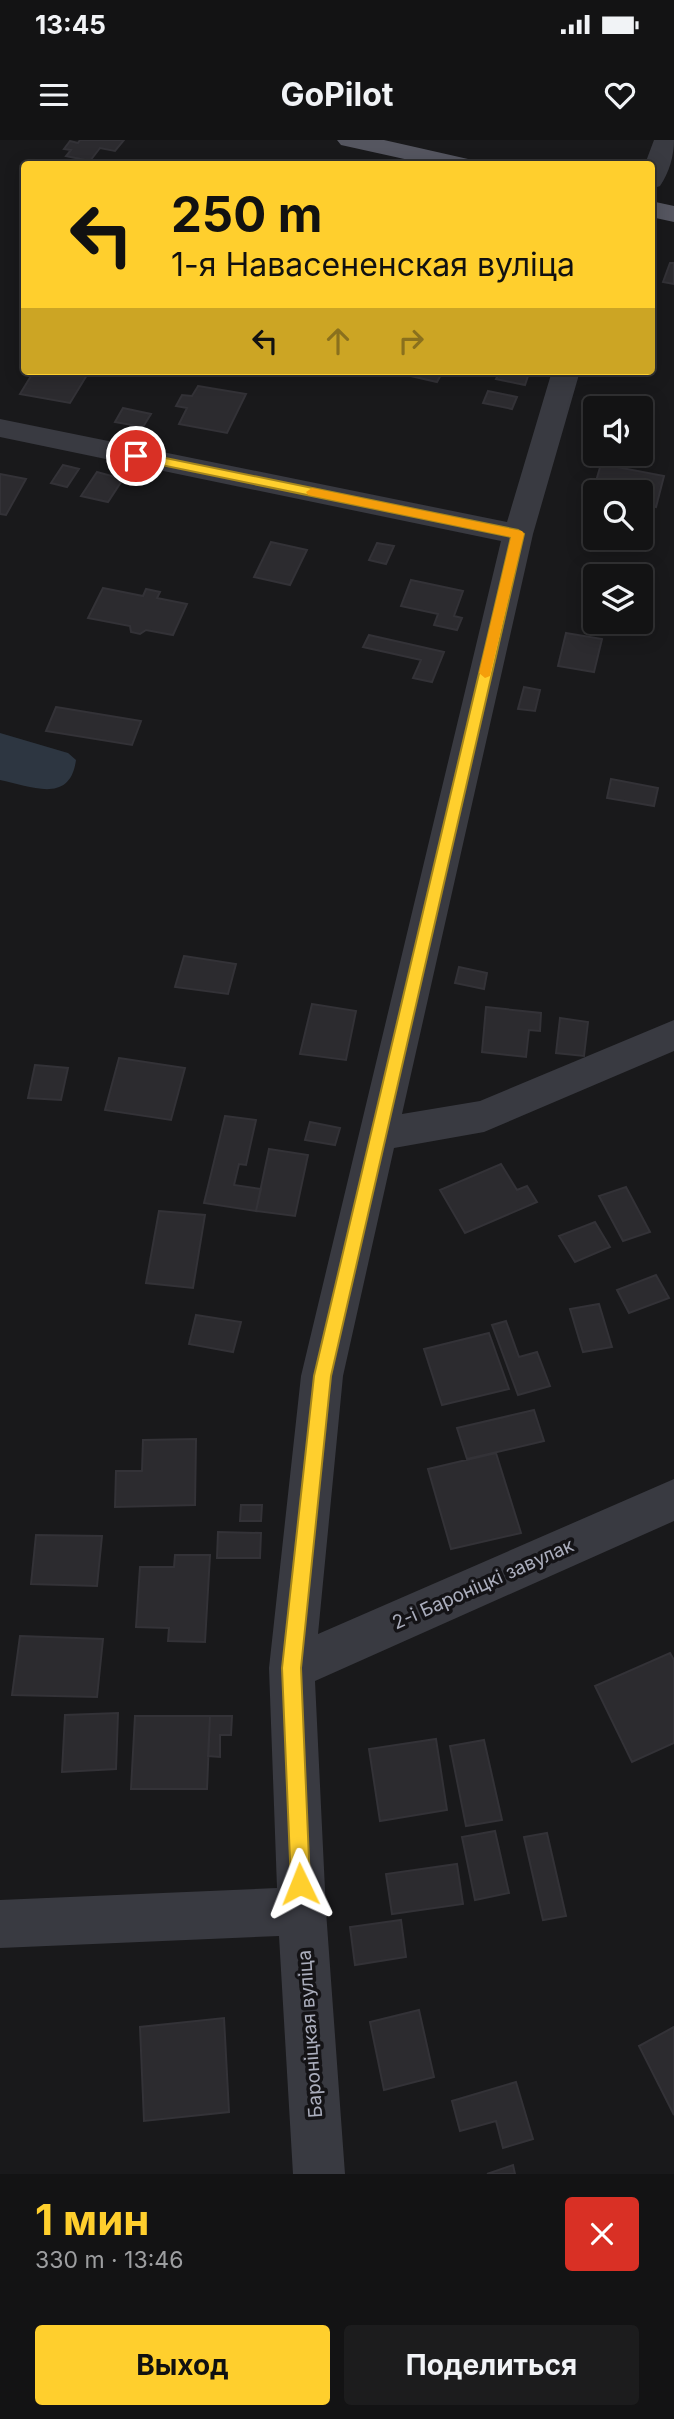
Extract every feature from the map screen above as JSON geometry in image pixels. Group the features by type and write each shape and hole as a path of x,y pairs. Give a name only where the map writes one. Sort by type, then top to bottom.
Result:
{"main road":[{"path":"350,140 444,161"},
{"path":"655,210 674,214"}],"street":[{"path":"655,171 667,140"},
{"name":"Бароніцкая вуліца","path":"319,2174 302,1911 292,1668 322,1376 518,534 565,375"},
{"path":"0,428 518,534"},
{"path":"377,1135 484,1116 674,1035"},
{"name":"2-і Бароніцкі завулак","path":"292,1668 674,1500"},
{"path":"0,1924 302,1911"}],"water":[{"path":"0,733 68,753 76,760 72,774 66,783 47,789 0,780"}],"building":[{"path":"80,140 124,140 115,151 100,148 90,161 66,156 71,150 64,149 70,141 78,143"},
{"path":"670,263 674,263 674,284 663,282"},
{"path":"32,375 87,375 70,403 20,394"},
{"path":"406,375 441,375 437,382"},
{"path":"498,375 528,376 525,385 496,379"},
{"path":"198,386 246,394 227,433 179,424 187,408 176,406 182,395 192,396"},
{"path":"488,391 517,397 512,409 483,403"},
{"path":"123,408 151,414 143,427 115,422"},
{"path":"63,465 79,469 67,487 51,483"},
{"path":"600,466 664,476 656,507 653,506 653,480 596,480"},
{"path":"97,472 123,479 108,502 81,496"},
{"path":"0,474 26,479 6,515 0,514"},
{"path":"271,542 307,550 290,585 254,577"},
{"path":"377,543 394,546 386,564 369,560"},
{"path":"411,580 463,591 454,616 462,618 457,630 434,625 438,614 401,606"},
{"path":"103,588 143,596 146,589 160,592 157,598 187,604 173,635 146,630 140,634 131,632 130,626 88,618"},
{"path":"566,633 602,639 594,672 558,666"},
{"path":"369,635 444,652 432,682 413,678 421,660 363,647"},
{"path":"524,687 540,690 535,711 518,709"},
{"path":"56,707 141,721 132,745 46,731"},
{"path":"611,779 658,788 654,806 607,798"},
{"path":"184,956 236,964 228,994 175,987"},
{"path":"459,967 487,973 484,989 455,983"},
{"path":"312,1004 356,1011 346,1060 300,1054"},
{"path":"486,1007 541,1013 540,1031 529,1030 526,1057 482,1052"},
{"path":"560,1018 588,1022 584,1056 556,1053"},
{"path":"119,1058 185,1068 171,1120 105,1110"},
{"path":"35,1065 68,1068 61,1100 28,1098"},
{"path":"225,1116 256,1120 246,1165 239,1164 234,1185 261,1189 256,1211 204,1203"},
{"path":"310,1122 340,1128 335,1145 305,1140"},
{"path":"269,1149 308,1155 295,1216 256,1211"},
{"path":"501,1164 517,1190 527,1186 537,1202 465,1233 440,1190"},
{"path":"626,1187 650,1232 623,1241 599,1196"},
{"path":"159,1211 205,1215 193,1288 146,1283"},
{"path":"595,1222 610,1247 575,1262 559,1236"},
{"path":"656,1275 669,1298 629,1313 617,1290"},
{"path":"599,1304 612,1347 583,1352 570,1309"},
{"path":"196,1315 241,1322 233,1352 189,1344"},
{"path":"506,1321 519,1357 537,1352 550,1386 518,1395 492,1325"},
{"path":"489,1333 509,1389 442,1405 424,1349"},
{"path":"534,1410 544,1441 467,1459 457,1428"},
{"path":"196,1439 195,1505 115,1507 116,1471 142,1471 143,1440"},
{"path":"496,1453 521,1533 451,1549 428,1469"},
{"path":"241,1505 262,1505 261,1521 240,1521"},
{"path":"218,1532 261,1533 260,1558 217,1558"},
{"path":"36,1535 102,1536 97,1586 31,1584"},
{"path":"175,1555 210,1555 205,1642 168,1641 169,1628 136,1627 140,1567 174,1567"},
{"path":"20,1636 103,1639 97,1697 12,1695"},
{"path":"670,1653 674,1660 674,1743 632,1762 595,1686"},
{"path":"118,1713 116,1769 62,1772 65,1715"},
{"path":"135,1716 210,1716 207,1789 131,1789"},
{"path":"210,1716 232,1716 231,1735 220,1735 220,1757 208,1756"},
{"path":"436,1739 447,1810 380,1821 369,1749"},
{"path":"484,1740 502,1820 466,1826 450,1746"},
{"path":"495,1831 509,1893 475,1900 462,1837"},
{"path":"547,1833 566,1916 543,1920 524,1837"},
{"path":"457,1864 463,1904 392,1914 386,1874"},
{"path":"401,1920 406,1957 355,1965 350,1927"},
{"path":"419,2010 434,2077 384,2090 370,2022"},
{"path":"224,2018 229,2112 144,2121 140,2027"},
{"path":"674,2027 674,2115 639,2046"},
{"path":"516,2082 533,2139 503,2148 496,2121 460,2131 452,2101"},
{"path":"513,2165 515,2174 487,2174"}],"slow traffic":[{"path":"312,492 518,534 485,673"}],"route":[{"path":"136,456 518,534 322,1376 292,1668 300,1884"}]}
